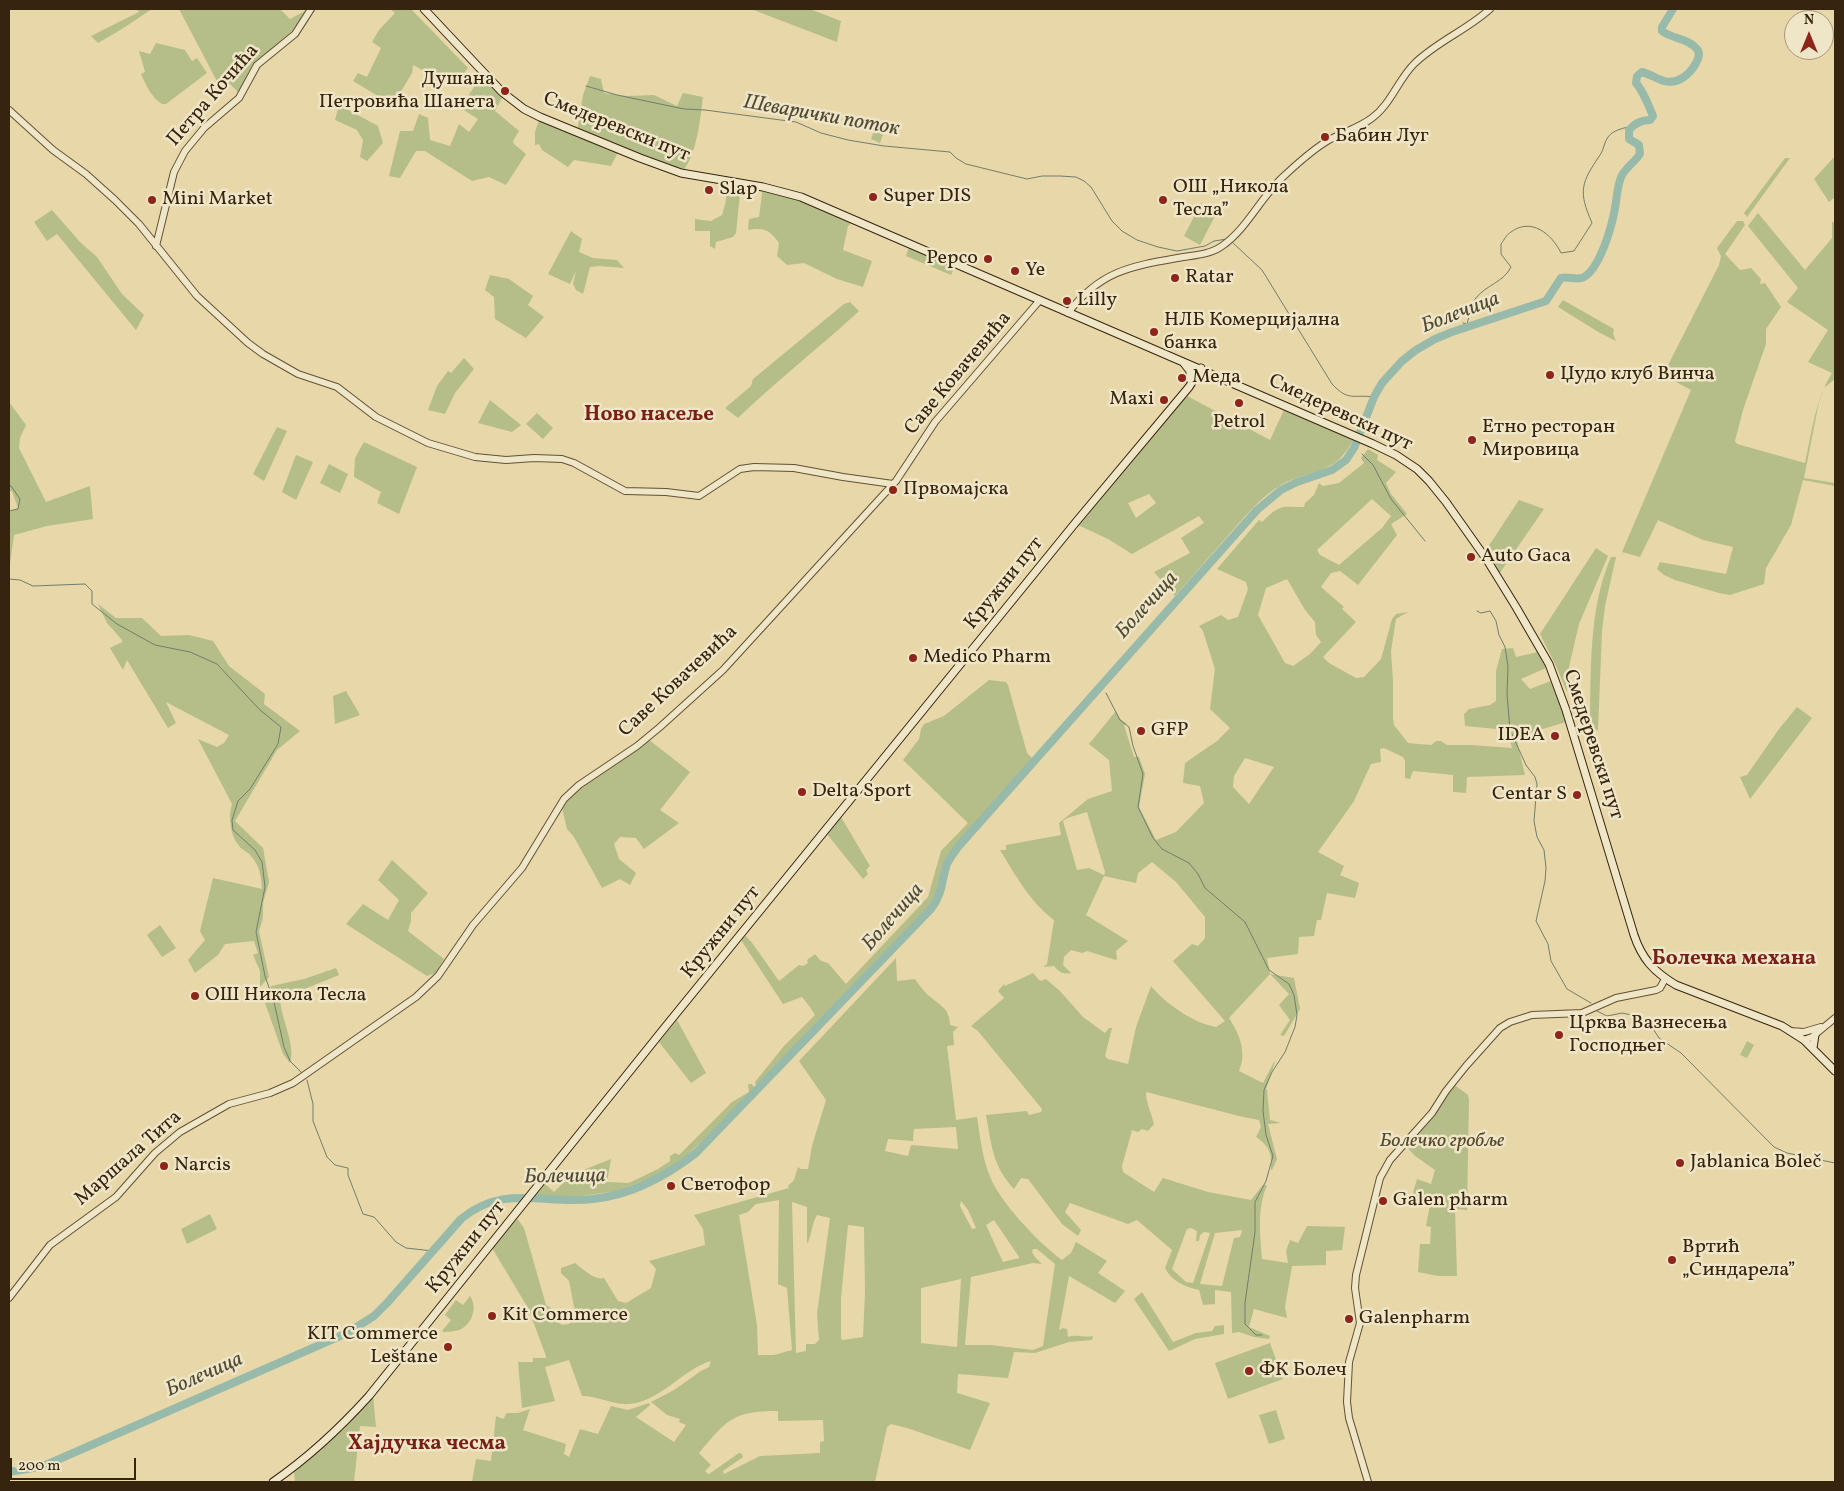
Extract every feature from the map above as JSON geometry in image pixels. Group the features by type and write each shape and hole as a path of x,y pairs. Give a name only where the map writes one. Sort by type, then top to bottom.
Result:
{"main road":[{"name":"Смедеревски пут","path":"424,9 502,92 518,105 540,117 681,173 763,187 801,197 1352,435 1405,460 1417,469 1434,486 1496,574 1541,649 1556,681 1638,946 1645,960 1665,979 1676,985 1790,1031 1804,1040 1835,1071"},
{"path":"1182,360 1193,379 1202,374 1211,373"},
{"name":"Кружни пут","path":"273,1482 314,1450 363,1403 1183,392 1199,368"},
{"path":"1813,1048 1816,1032"}],"street":[{"name":"Петра Кочића","path":"156,246 174,172 185,151 204,128 239,98 256,65 295,34 311,9"},
{"path":"1068,313 1088,291 1100,281 1118,271 1143,264 1210,252 1223,246 1237,233 1271,189 1285,175 1326,141 1375,116 1414,64 1430,51 1469,27 1490,9"},
{"path":"9,110 53,150 106,191 139,224 197,296 263,354 303,376 337,387 376,418 401,431 437,446 489,459 541,458 567,460 614,486 632,492 666,492 697,496 744,468 786,467 892,484"},
{"name":"Саве Ковачевића","path":"322,1064 429,986 473,925 522,868 564,799 579,785 637,746 723,670 892,484 935,422 1040,300"},
{"path":"1368,1482 1347,1409 1348,1373 1349,1362 1360,1323 1355,1288 1356,1275 1384,1168 1432,1114 1446,1091 1466,1066 1492,1036 1506,1024 1536,1014 1582,1013 1616,998 1656,990 1660,988 1665,979"},
{"path":"1804,1040 1835,1018"},
{"path":"1790,1031 1816,1032"},
{"name":"Маршала Тита","path":"9,1298 50,1245 116,1197 156,1153 180,1132 229,1104 288,1086 322,1064"}],"green space":[{"path":"137,9 152,9 98,43 91,36 139,12"},
{"path":"179,9 280,9 290,19 305,11 292,31 252,66 238,92 230,84 220,87"},
{"path":"390,9 411,9 468,68 453,87 413,65 412,73 393,105 353,81 358,73 367,77 381,48 372,42 379,30 395,13"},
{"path":"751,9 810,9 841,21 837,42"},
{"path":"156,43 185,50 192,61 197,58 207,73 166,104 162,104 155,98 141,74 145,72 139,51 150,54"},
{"path":"483,73 504,94 495,111 519,131 513,141 526,154 506,185 489,177 472,181 425,151 416,151 400,178 389,176 400,131 413,131 419,114 428,118 430,140 450,146 459,124 469,132 478,119 462,109"},
{"path":"590,76 601,79 604,93 627,96 654,95 677,106 683,93 703,97 694,148 681,173 619,150 611,166 574,160 568,167 542,150 539,144 535,145 535,132 540,117 577,132 583,95"},
{"path":"343,107 378,126 383,143 367,161 360,157 363,140 357,130 335,120 338,109"},
{"path":"878,120 887,123 880,143 871,139"},
{"path":"1835,156 1835,197 1829,202 1814,179"},
{"path":"1785,158 1790,158 1747,217 1744,213"},
{"path":"726,181 741,184 736,233 733,237 716,242 715,249 710,246 710,231 695,231 695,219 711,221 722,215 726,201"},
{"path":"763,187 782,191 854,220 848,226 843,250 872,261 863,287 837,279 804,263 787,265 777,256 779,243 773,235 762,229 748,230 749,219 759,217"},
{"path":"1201,203 1217,212 1200,245 1184,236"},
{"path":"52,210 80,242 97,257 122,294 144,315 136,330 57,234 47,241 34,222"},
{"path":"1758,213 1805,270 1832,238 1832,222 1835,222 1835,379 1824,388 1832,373 1808,362 1828,330 1787,302 1798,288 1748,226"},
{"path":"1737,221 1743,221 1745,225 1725,254 1740,270 1751,268 1761,279 1760,284 1765,283 1781,307 1766,329 1766,344 1743,410 1735,441 1737,444 1805,463 1819,402 1804,478 1835,483 1835,486 1803,480 1791,525 1766,568 1764,584 1730,595 1675,580 1664,575 1657,569 1660,562 1726,574 1733,547 1703,540 1658,520 1640,557 1622,552 1691,390 1663,375 1719,265 1721,256 1717,248"},
{"path":"571,231 582,239 579,252 593,258 617,260 624,268 590,267 583,294 576,290 573,284 576,271 570,284 548,274"},
{"path":"909,247 955,267 951,275 906,256"},
{"path":"490,275 509,279 533,296 528,305 544,317 526,338 495,319 494,297 485,290"},
{"path":"1563,300 1614,329 1613,334 1616,341 1558,307"},
{"path":"850,302 859,311 738,418 725,408 751,386 753,379 844,304"},
{"path":"464,358 474,369 455,393 445,414 428,410 437,386 448,371 451,373"},
{"path":"1187,396 1270,440 1284,410 1353,440 1346,452 1330,466 1281,485 1258,502 1175,596 1154,572 1190,553 1181,538 1204,523 1199,516 1132,554 1108,539 1078,525","holes":["1149,494 1156,503 1136,518 1128,503"]},
{"path":"490,400 521,425 512,432 478,423"},
{"path":"9,402 26,425 20,438 19,448 46,502 90,486 93,519 47,526 14,535 9,571 9,511 18,508 12,491 9,491"},
{"path":"537,413 553,428 543,439 526,424"},
{"path":"277,427 287,431 264,481 253,474"},
{"path":"364,442 417,467 399,514 377,503 381,492 354,477 355,458"},
{"path":"1368,449 1378,455 1377,460 1396,472 1386,483 1391,494 1407,514 1391,524 1397,535 1358,585 1340,571 1331,573 1321,587 1344,607 1342,609 1356,622 1323,657 1329,663 1356,678 1364,677 1381,659 1392,619 1396,614 1408,612 1396,619 1391,651 1394,725 1408,743 1431,745 1436,741 1441,741 1447,745 1512,748 1507,730 1465,726 1464,714 1469,709 1490,705 1496,701 1496,671 1502,649 1513,648 1516,657 1538,652 1546,668 1521,679 1530,689 1551,681 1566,722 1516,737 1525,775 1467,777 1466,793 1453,792 1453,775 1413,771 1410,779 1405,778 1405,761 1403,757 1384,748 1380,749 1381,762 1371,764 1354,801 1318,852 1344,866 1340,875 1359,883 1355,898 1327,893 1321,920 1317,920 1314,936 1299,937 1298,954 1267,958 1270,974 1229,1018 1241,1044 1242,1057 1239,1071 1263,1083 1275,1062 1266,1089 1270,1120 1281,1123 1268,1124 1277,1159 1272,1170 1269,1151 1256,1137 1261,1127 1259,1120 1146,1092 1154,1124 1148,1131 1142,1129 1138,1132 1132,1130 1122,1166 1123,1172 1154,1192 1163,1178 1208,1192 1251,1200 1263,1185 1267,1185 1260,1212 1262,1259 1288,1263 1286,1251 1290,1240 1298,1243 1307,1226 1345,1227 1342,1250 1326,1251 1326,1265 1292,1266 1285,1307 1287,1318 1254,1309 1249,1327 1270,1336 1269,1339 1239,1332 1232,1333 1231,1292 1215,1290 1215,1304 1203,1305 1199,1290 1179,1283 1165,1268 1172,1250 1137,1220 1128,1224 1070,1203 1065,1212 1081,1230 1078,1236 1062,1224 1028,1179 1021,1178 1014,1189 1001,1172 997,1163 986,1115 1027,1111 1029,1115 1041,1112 1042,1109 978,1031 971,1026 1004,998 998,991 1004,984 1005,986 1033,973 1040,981 1046,979 1060,991 1083,1017 1105,1033 1109,1028 1112,1028 1105,1056 1108,1059 1128,1064 1136,1027 1151,986 1172,1006 1189,1017 1216,1027 1225,1021 1173,961 1192,944 1198,946 1205,938 1205,917 1176,882 1152,862 1138,873 1136,883 1104,876 1086,915 1128,941 1116,951 1117,959 1087,951 1082,953 1071,950 1064,957 1063,965 1071,973 1066,974 1054,966 1043,967 1047,964 1054,920 1031,897 1000,850 1006,850 1006,845 1061,835 1059,823 1088,799 1112,791 1109,760 1089,744 1116,711 1120,719 1127,724 1124,725 1134,757 1139,757 1145,774 1139,807 1156,840 1176,832 1204,803 1200,786 1183,783 1185,763 1217,741 1230,728 1210,709 1215,669 1203,631 1199,626 1221,615 1228,620 1238,617 1248,589 1246,582 1217,569 1259,520 1262,522 1282,507 1304,507 1305,503 1314,495 1319,483 1323,486 1339,483 1364,463 1361,458","holes":["1372,499 1391,516 1382,528 1339,565 1320,555 1317,550","1287,579 1305,610 1315,622 1316,635 1321,642 1310,654 1293,666 1285,663 1258,615 1266,588","1245,758 1274,767 1249,804 1233,787 1234,776","1087,812 1105,872 1104,875 1089,868 1077,870 1063,821","1191,1228 1197,1231 1196,1241 1199,1241 1200,1235 1204,1232 1210,1233 1193,1283 1186,1282 1172,1269 1187,1229","1242,1230 1240,1237 1234,1238 1222,1286 1200,1284 1215,1233"]},
{"path":"296,455 313,462 296,500 282,492"},
{"path":"329,464 348,474 340,493 320,483"},
{"path":"1519,500 1544,509 1499,574 1484,553"},
{"path":"1596,548 1608,556 1579,624 1569,667 1567,692 1540,634"},
{"path":"1611,557 1616,557 1605,606 1602,631 1598,730 1590,731 1592,642 1598,599"},
{"path":"98,604 116,618 142,618 161,636 189,635 213,641 229,666 265,694 264,704 300,731 277,750 235,821 263,848 269,882 263,903 263,918 259,931 269,977 260,987 260,971 253,955 258,953 254,941 225,944 218,955 195,973 188,960 205,940 200,931 213,878 262,889 258,868 254,860 239,846 234,837 230,820 232,804 198,739 217,747 224,743 229,735 166,702 176,723 168,728 127,660 123,670 110,648 122,642 122,640 107,623"},
{"path":"989,680 1006,682 1008,685 1027,753 1032,758 950,854 937,894 929,908 718,1127 677,1164 653,1177 617,1191 574,1197 535,1196 545,1184 554,1192 571,1175 611,1159 607,1182 629,1183 658,1169 670,1161 670,1156 675,1153 679,1155 732,1102 749,1092 748,1084 752,1084 754,1087 756,1085 755,1082 784,1046 815,1015 802,997 783,1004 741,940 746,936 779,981 799,965 803,966 808,963 807,960 815,954 821,961 828,963 846,984 928,897 941,851 968,823 903,760 919,739 924,724 944,716"},
{"path":"346,691 360,715 335,724 333,696"},
{"path":"1797,707 1812,718 1750,799 1740,777 1747,775"},
{"path":"648,739 690,772 660,810 679,823 644,849 636,838 620,837 614,844 619,859 636,873 630,885 620,879 602,888 574,837 567,829 561,804 577,789"},
{"path":"841,817 870,866 866,870 868,874 863,879 827,834"},
{"path":"392,860 428,893 411,913 408,931 444,959 436,973 427,976 346,924 363,904 388,920 399,900 378,880"},
{"path":"160,925 176,948 162,957 147,935"},
{"path":"896,958 897,981 915,979 929,996 945,1009 950,1025 958,1027 953,1032 954,1045 947,1046 956,1120 977,1117 981,1146 989,1174 1001,1197 1020,1221 1062,1260 1071,1253 1076,1242 1107,1261 1098,1273 1125,1291 1115,1303 1069,1276 1059,1330 1067,1329 1068,1337 1093,1336 1092,1340 1069,1342 1035,1353 1014,1352 1008,1378 958,1374 957,1393 990,1403 970,1450 891,1424 887,1427 875,1482 472,1482 476,1459 491,1461 496,1416 503,1419 507,1413 518,1413 530,1409 523,1430 566,1444 564,1454 569,1457 580,1429 598,1434 611,1406 628,1410 649,1403 650,1405 636,1417 674,1442 686,1425 679,1422 680,1419 667,1415 651,1402 674,1390 709,1367 711,1361 691,1371 650,1398 628,1404 582,1396 569,1360 545,1367 555,1401 522,1408 518,1362 533,1362 533,1358 546,1358 546,1356 528,1308 492,1248 516,1217 524,1228 546,1305 551,1308 555,1320 562,1325 569,1324 576,1316 569,1281 561,1273 561,1268 575,1263 593,1276 604,1278 618,1301 626,1303 651,1288 656,1269 649,1261 705,1245 703,1229 694,1215 789,1188 788,1186 794,1180 798,1167 808,1169 812,1146 826,1100 799,1061","holes":["956,1127 958,1149 911,1145 908,1156 885,1151 888,1139 913,1141 914,1129","779,1200 778,1284 787,1288 792,1350 774,1355 758,1355 757,1325 739,1215 748,1212 756,1204","961,1201 968,1210 976,1228 972,1229 960,1206","792,1202 807,1207 807,1244 817,1215 830,1218 817,1314 819,1340 815,1344 806,1344 806,1351 796,1353","994,1220 1019,1257 1003,1262 986,1225","848,1225 864,1227 865,1293 863,1337 841,1339 841,1298","1033,1249 1037,1249 1055,1264 1043,1346 1033,1350 990,1345 965,1345 971,1277 1033,1263 1042,1264 1032,1252","961,1279 957,1347 921,1343 921,1288","763,1411 778,1411 778,1421 823,1420 824,1441 820,1442 820,1453 760,1456 724,1474 723,1471 743,1457 739,1453 709,1474 707,1473 705,1471 711,1465 699,1453 724,1425 740,1416"]},
{"path":"336,968 339,975 280,999 290,1040 290,1063 283,1054 265,1003 271,986 304,979"},
{"path":"1270,974 1294,978 1300,1009 1284,1036 1280,1035 1290,1020 1279,1005 1289,994"},
{"path":"677,1020 706,1073 691,1083 659,1042"},
{"path":"1747,1041 1754,1045 1747,1058 1740,1055"},
{"name":"Болечко гробље","path":"1452,1083 1468,1095 1469,1100 1467,1210 1455,1209 1457,1276 1438,1276 1418,1272 1420,1244 1430,1244 1431,1227 1426,1226 1430,1205 1411,1200 1417,1179 1431,1184 1435,1170 1415,1156 1404,1144"},
{"path":"210,1214 217,1229 187,1244 181,1229"},
{"path":"1142,1292 1173,1342 1196,1333 1212,1331 1215,1326 1224,1325 1224,1334 1195,1339 1169,1351 1134,1299"},
{"path":"470,1296 473,1310 470,1320 464,1328 446,1332 442,1331 451,1320 445,1315 456,1300 463,1305"},
{"name":"ФК Болеч","path":"1270,1343 1283,1379 1228,1399 1215,1363"},
{"path":"373,1395 376,1427 360,1426 354,1482 295,1482 294,1471 344,1429"},
{"path":"1276,1410 1285,1439 1269,1444 1259,1415"}],"waterway":[{"name":"Болечица","path":"9,1472 48,1464 347,1333 374,1316 461,1219 477,1208 509,1198 575,1200 621,1194 648,1184 696,1153 931,909 940,893 947,864 958,847 1257,510 1281,490 1297,482 1332,470 1346,460 1354,448 1374,397 1382,383 1402,361 1435,339 1546,301 1561,278 1581,278 1590,272 1600,256 1608,235 1621,177 1640,154 1639,145 1629,139 1629,130 1638,123 1650,120 1653,116 1636,83 1637,76 1642,72 1664,81 1679,80 1687,75 1699,55 1693,45 1662,31 1662,27 1673,9"},
{"name":"Шеварички поток","path":"586,86 617,95 684,109 796,122 821,133 848,140 884,146 950,152 966,164 1027,179 1042,176 1076,177 1091,187 1112,221 1122,231 1137,240 1177,251 1205,246 1214,241 1227,239"},
{"name":"Болечица","path":"1463,323 1467,324 1471,307 1476,298 1504,276 1511,267 1501,254 1501,244 1510,233 1526,226 1533,227 1546,234 1561,253 1574,251 1592,223 1583,195 1585,180 1610,135 1632,126"},
{"name":"Шеварички поток","path":"1233,243 1262,270 1332,384 1347,395 1374,397"},
{"path":"1362,454 1373,465 1391,499 1425,541"},
{"path":"9,486 11,486 20,499 18,509 9,511"},
{"path":"9,579 20,580 33,586 85,584 92,591 92,604 117,624 155,645 190,652 217,664 260,710 281,727 278,744 250,789 238,801 232,820 233,830 255,850 262,862 265,887 256,932 265,976 274,1002 284,1047 290,1061 302,1073"},
{"path":"1477,611 1481,613 1490,611 1496,621 1499,635 1505,647 1508,666 1507,694 1510,730 1537,784 1534,821 1537,837 1544,850 1546,868 1536,921 1548,944 1551,961 1567,989 1591,1003"},
{"path":"1106,693 1120,720 1129,727 1133,746 1143,774 1138,807 1153,838 1162,849 1189,863 1198,874 1205,888 1245,922 1269,970 1289,984 1294,995 1297,1015 1295,1027 1285,1052 1272,1072 1264,1090 1263,1111 1266,1135 1273,1156 1266,1181 1255,1202 1255,1232 1245,1303 1245,1324 1256,1335 1262,1335"},
{"path":"1597,1011 1607,1016 1622,1013 1641,1017 1650,1024 1659,1038 1681,1053 1774,1147 1787,1153 1835,1163"},
{"path":"307,1080 313,1104 313,1121 327,1157 335,1165 348,1168 348,1175 363,1214 374,1217 396,1242 406,1248 433,1251"}],"place":[{"name":"Душана Петровића Шанета","path":"505,91"},
{"name":"Бабин Луг","path":"1325,137"},
{"name":"Slap","path":"709,190"},
{"name":"Super DIS","path":"873,197"},
{"name":"Mini Market","path":"152,200"},
{"name":"ОШ „Никола Тесла”","path":"1163,200"},
{"name":"Pepco","path":"988,259"},
{"name":"Ye","path":"1015,271"},
{"name":"Ratar","path":"1175,278"},
{"name":"Lilly","path":"1067,301"},
{"name":"НЛБ Комерцијална банка","path":"1154,332"},
{"name":"Џудо клуб Винча","path":"1550,375"},
{"name":"Меда","path":"1182,378"},
{"name":"Maxi","path":"1164,400"},
{"name":"Petrol","path":"1239,403"},
{"name":"Етно ресторан Мировица","path":"1472,440"},
{"name":"Првомајска","path":"893,490"},
{"name":"Auto Gaca","path":"1471,557"},
{"name":"Medico Pharm","path":"913,658"},
{"name":"GFP","path":"1141,731"},
{"name":"IDEA","path":"1555,736"},
{"name":"Delta Sport","path":"802,792"},
{"name":"Centar S","path":"1577,795"},
{"name":"ОШ Никола Тесла","path":"195,996"},
{"name":"Црква Вазнесења Господњег","path":"1559,1035"},
{"name":"Jablanica Boleč","path":"1680,1163"},
{"name":"Narcis","path":"164,1166"},
{"name":"Светофор","path":"671,1186"},
{"name":"Galen pharm","path":"1383,1201"},
{"name":"Вртић „Синдарела”","path":"1672,1260"},
{"name":"Kit Commerce","path":"492,1316"},
{"name":"Galenpharm","path":"1349,1319"},
{"name":"KIT Commerce Leštane","path":"448,1347"},
{"name":"ФК Болеч","path":"1249,1371"}],"district":[{"name":"Ново насеље","path":"649,416"},
{"name":"Болечка механа","path":"1734,960"},
{"name":"Хајдучка чесма","path":"427,1445"}]}
